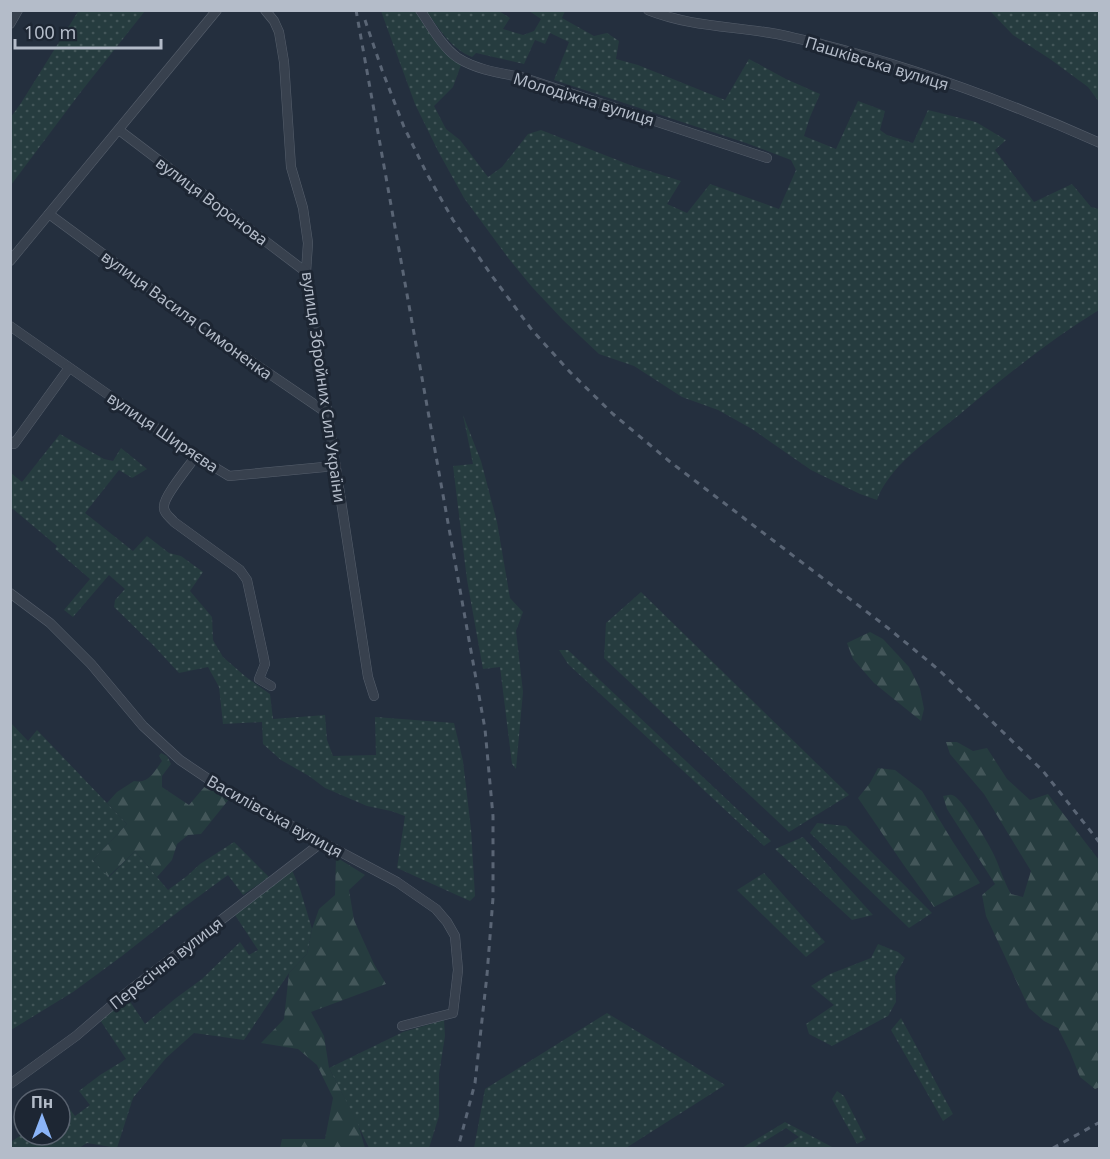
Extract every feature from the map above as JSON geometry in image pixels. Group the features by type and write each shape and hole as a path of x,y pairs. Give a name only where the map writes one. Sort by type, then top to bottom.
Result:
{"street":[{"path":"10,24 18,10"},
{"path":"10,261 217,10"},
{"name":"вулиця Збройних Сил України","path":"265,10 279,32 284,62 291,167 303,208 308,243 306,272 368,676 375,696"},
{"name":"Молодіжна вулиця","path":"420,10 446,46 457,57 468,63 487,70 521,77 767,158"},
{"name":"Пашківська вулиця","path":"648,10 682,21 776,34 876,59 974,92 1100,143"},
{"name":"вулиця Воронова","path":"119,129 306,272"},
{"name":"вулиця Василя Симоненка","path":"49,214 217,338 327,413"},
{"name":"вулиця Ширяєва","path":"10,326 196,456 229,476 335,466"},
{"path":"10,441 14,444 69,368"},
{"path":"196,456 168,495 163,505 165,513 240,570 247,580 264,654 265,664 259,680 271,686"},
{"name":"Василівська вулиця","path":"10,593 50,623 91,664 143,726 180,760 226,791 397,882 436,909 455,936 458,970 453,1013 402,1026"},
{"name":"Пересічна вулиця","path":"10,1084 76,1036 125,994 321,843"}],"green space":[{"path":"79,10 145,11 11,185 11,117"},
{"path":"381,11 415,11 434,40 461,65 453,87 434,106 446,129 460,140 488,177 502,167 528,134 541,130 630,165 681,181 667,204 687,213 710,184 779,209 796,170 791,160 746,143 554,80 569,42 550,33 545,44 535,40 524,64 476,53 472,57 452,43 426,11 499,11 510,18 503,29 523,35 534,31 541,19 529,11 565,11 562,18 594,36 607,33 619,41 616,59 638,65 725,100 749,59 820,94 804,136 836,149 858,101 885,111 880,130 887,135 913,143 928,110 976,122 1006,140 995,150 1034,202 1072,184 1091,207 1099,209 1099,310 1027,360 921,446 892,474 877,500 860,494 811,470 752,429 718,410 682,397 634,366 599,354 563,320 509,259 464,198 415,104"},
{"path":"990,11 1099,11 1099,102 1088,87 1013,35"},
{"path":"463,415 481,461 497,522 510,598 523,612 516,631 523,692 516,769 512,764 500,667 483,669 467,580 453,466 473,464"},
{"path":"60,434 104,459 113,461 121,448 147,469 132,478 119,470 85,513 133,551 147,536 169,553 181,556 203,572 190,591 212,617 213,640 223,657 270,694 273,719 325,715 327,740 333,756 376,755 375,717 454,723 463,761 471,829 475,896 470,901 397,868 405,816 367,806 325,788 281,760 263,744 262,722 223,724 219,687 208,667 179,673 114,607 115,600 125,589 109,575 73,617 64,610 90,579 55,549 57,546 13,509 10,511 11,473 22,482"},
{"path":"641,592 849,795 789,832 604,658 606,623"},
{"path":"870,632 883,639 909,667 920,689 924,709 921,721 874,683 853,659 847,643"},
{"path":"559,650 568,650 771,841 764,846 568,664"},
{"path":"11,723 28,741 37,730 127,824 93,860 109,877 135,851 168,890 200,864 234,842 269,877 243,895 228,875 73,992 11,1030"},
{"path":"946,742 957,742 973,751 987,748 1007,779 1030,800 1048,794 1099,860 1100,1087 1095,1089 1080,1077 1058,1028 1044,1021 1029,1008 986,916 982,895 995,884 947,809 943,796 956,797 980,829 1011,894 1023,897 1031,871 984,794 950,754"},
{"path":"161,753 167,756 171,764 162,776 162,787 189,805 206,785 230,798 201,834 188,835 177,844 172,860 157,877 135,851 108,877 93,860 127,824 107,803 117,792 134,781 144,781 151,776 162,761 159,756"},
{"path":"878,768 895,770 922,791 980,883 934,907 858,798"},
{"path":"817,823 846,826 932,913 909,928 810,833"},
{"path":"803,837 873,915 852,920 775,849"},
{"path":"336,857 365,875 349,890 354,920 386,984 311,1012 324,1036 329,1068 358,1124 365,1148 280,1148 282,1139 325,1139 333,1098 317,1065 298,1049 261,1043 284,1019 289,973 307,954 319,909 335,895"},
{"path":"292,870 312,929 307,954 289,973 244,1040 194,1033 166,1058 133,1098 117,1148 87,1143 79,1148 11,1148 12,1141 12,1147 72,1147 72,1112 75,1116 90,1105 79,1091 126,1059 98,1017 125,994 145,1024 202,979 240,942 249,955 258,950 235,915"},
{"path":"764,873 825,942 806,957 737,890"},
{"path":"878,944 898,952 905,958 895,976 896,1002 888,1016 832,1046 809,1034 806,1024 834,1005 811,986 830,974 871,958"},
{"path":"607,1013 725,1085 626,1148 474,1148 485,1089"},
{"path":"901,1018 953,1114 943,1121 891,1030"},
{"path":"444,1020 445,1036 439,1074 439,1116 429,1148 369,1148 329,1068 403,1032"},
{"path":"837,1091 844,1096 866,1139 857,1144 832,1099"},
{"path":"785,1122 834,1148 782,1148 799,1137 786,1128 754,1148 742,1148"}],"railway":[{"path":"356,10 485,729 493,816 493,898 487,975 475,1083 458,1148"},
{"path":"365,20 404,127 427,174 453,220 532,330 613,414 669,461 888,628 939,670 1043,771 1100,843"},
{"path":"1053,1148 1100,1122"}]}
